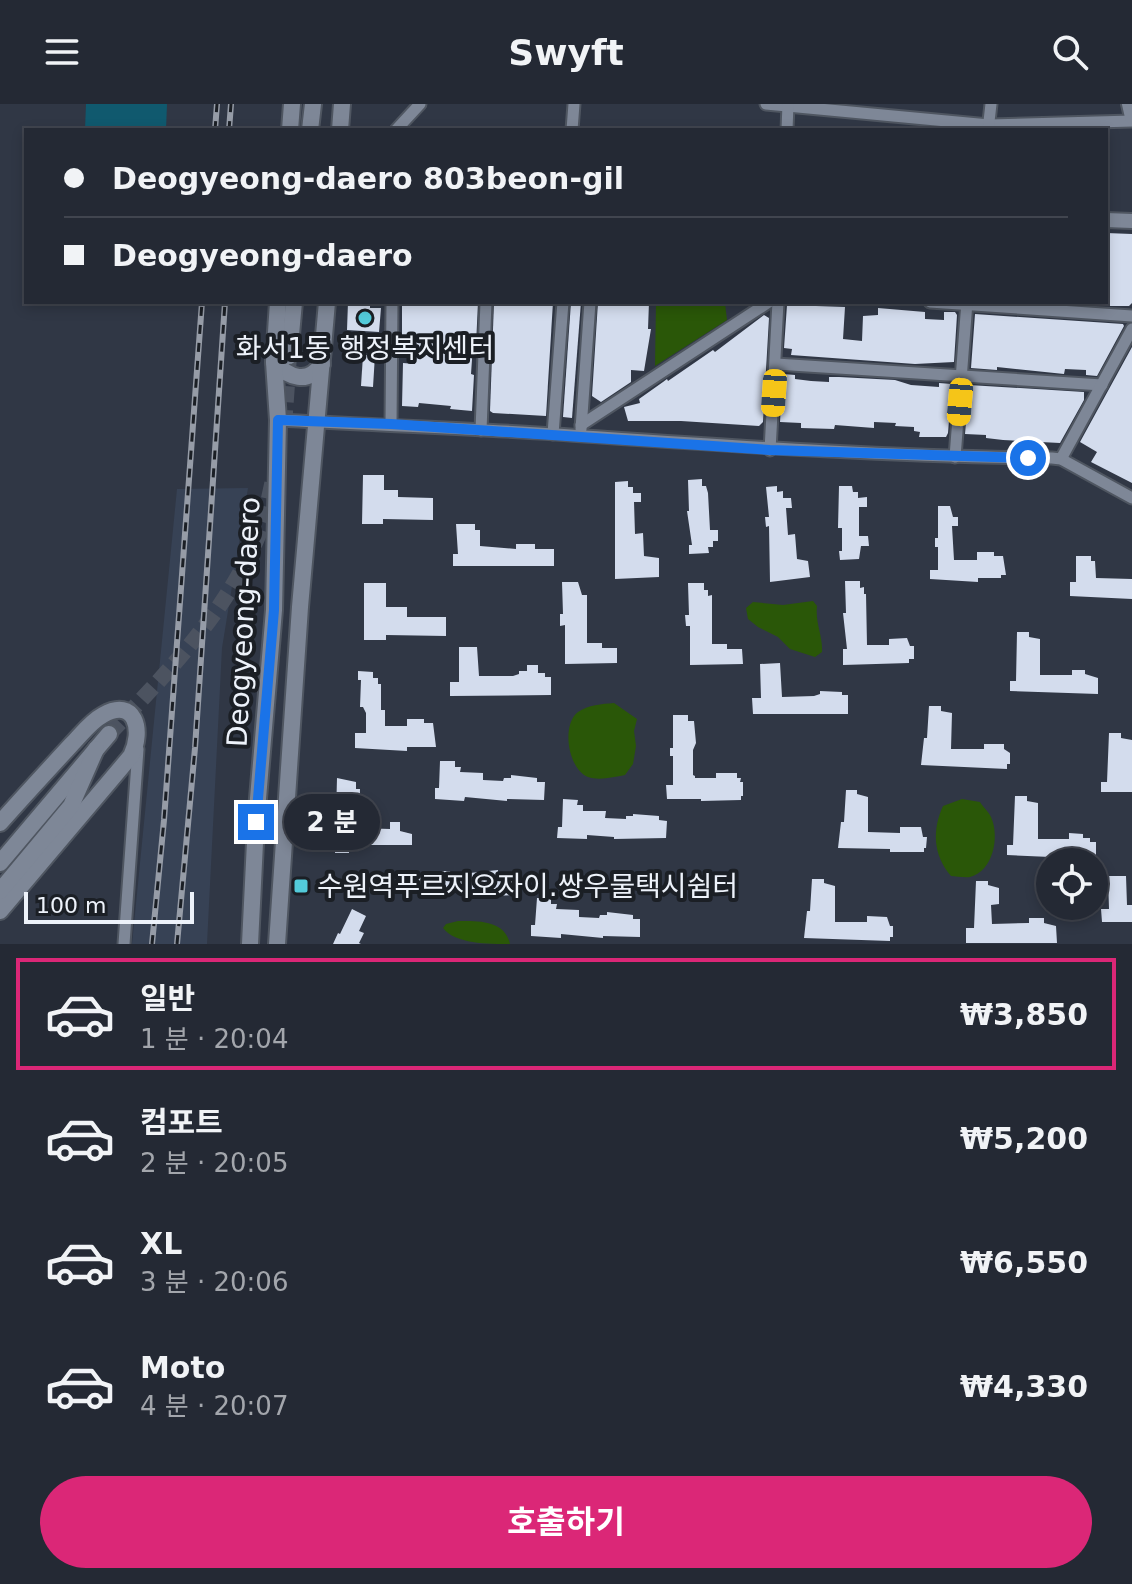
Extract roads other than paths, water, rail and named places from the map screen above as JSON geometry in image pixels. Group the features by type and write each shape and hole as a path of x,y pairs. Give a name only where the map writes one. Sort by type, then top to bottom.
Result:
{"main road":[{"path":"290,128 292,104"},
{"path":"310,128 313,104"},
{"path":"340,128 342,104"},
{"name":"Deogyeong-daero","path":"250,944 256,822 274,610 282,359 278,304"},
{"name":"Deogyeong-daero","path":"282,359 294,304"},
{"name":"Deogyeong-daero","path":"277,944 300,607 327,304"},
{"path":"282,359 291,376 301,379 311,375 322,364"},
{"path":"0,823 94,721 115,710 133,718 139,727 139,742 131,756 0,911"},
{"path":"0,863 109,734"},
{"path":"0,835 45,783 96,749"},
{"path":"0,891 71,806 96,749"}],"street":[{"path":"398,128 420,104"},
{"path":"572,128 574,104"},
{"path":"766,104 989,128 1132,119 1129,104"},
{"path":"989,128 991,104"},
{"path":"787,128 788,106"},
{"path":"1108,220 1132,221"},
{"path":"391,424 392,304"},
{"path":"481,430 486,304"},
{"path":"553,434 563,304"},
{"path":"581,430 590,304"},
{"path":"581,430 766,304"},
{"path":"770,450 778,304"},
{"path":"955,457 967,304"},
{"path":"980,304 1132,316"},
{"path":"1061,459 1132,329"},
{"path":"776,364 1102,385"},
{"path":"278,420 553,434 581,430 770,450 1061,459 1132,498"},
{"path":"124,944 139,742"}],"water":[{"path":"86,104 167,104 166,128 85,128"}],"tunnel":[{"path":"284,426 289,356"},
{"path":"109,734 193,641 229,591 261,529 274,476"}],"railway":[{"path":"215,128 217,104"},
{"path":"229,128 231,104"},
{"path":"152,944 202,304"},
{"path":"177,944 195,748 225,304"}],"place":[{"name":"화서1동 행정복지센터","path":"365,318"},
{"name":"수원역푸르지오자이.쌍우물택시쉼터","path":"301,886"}]}
